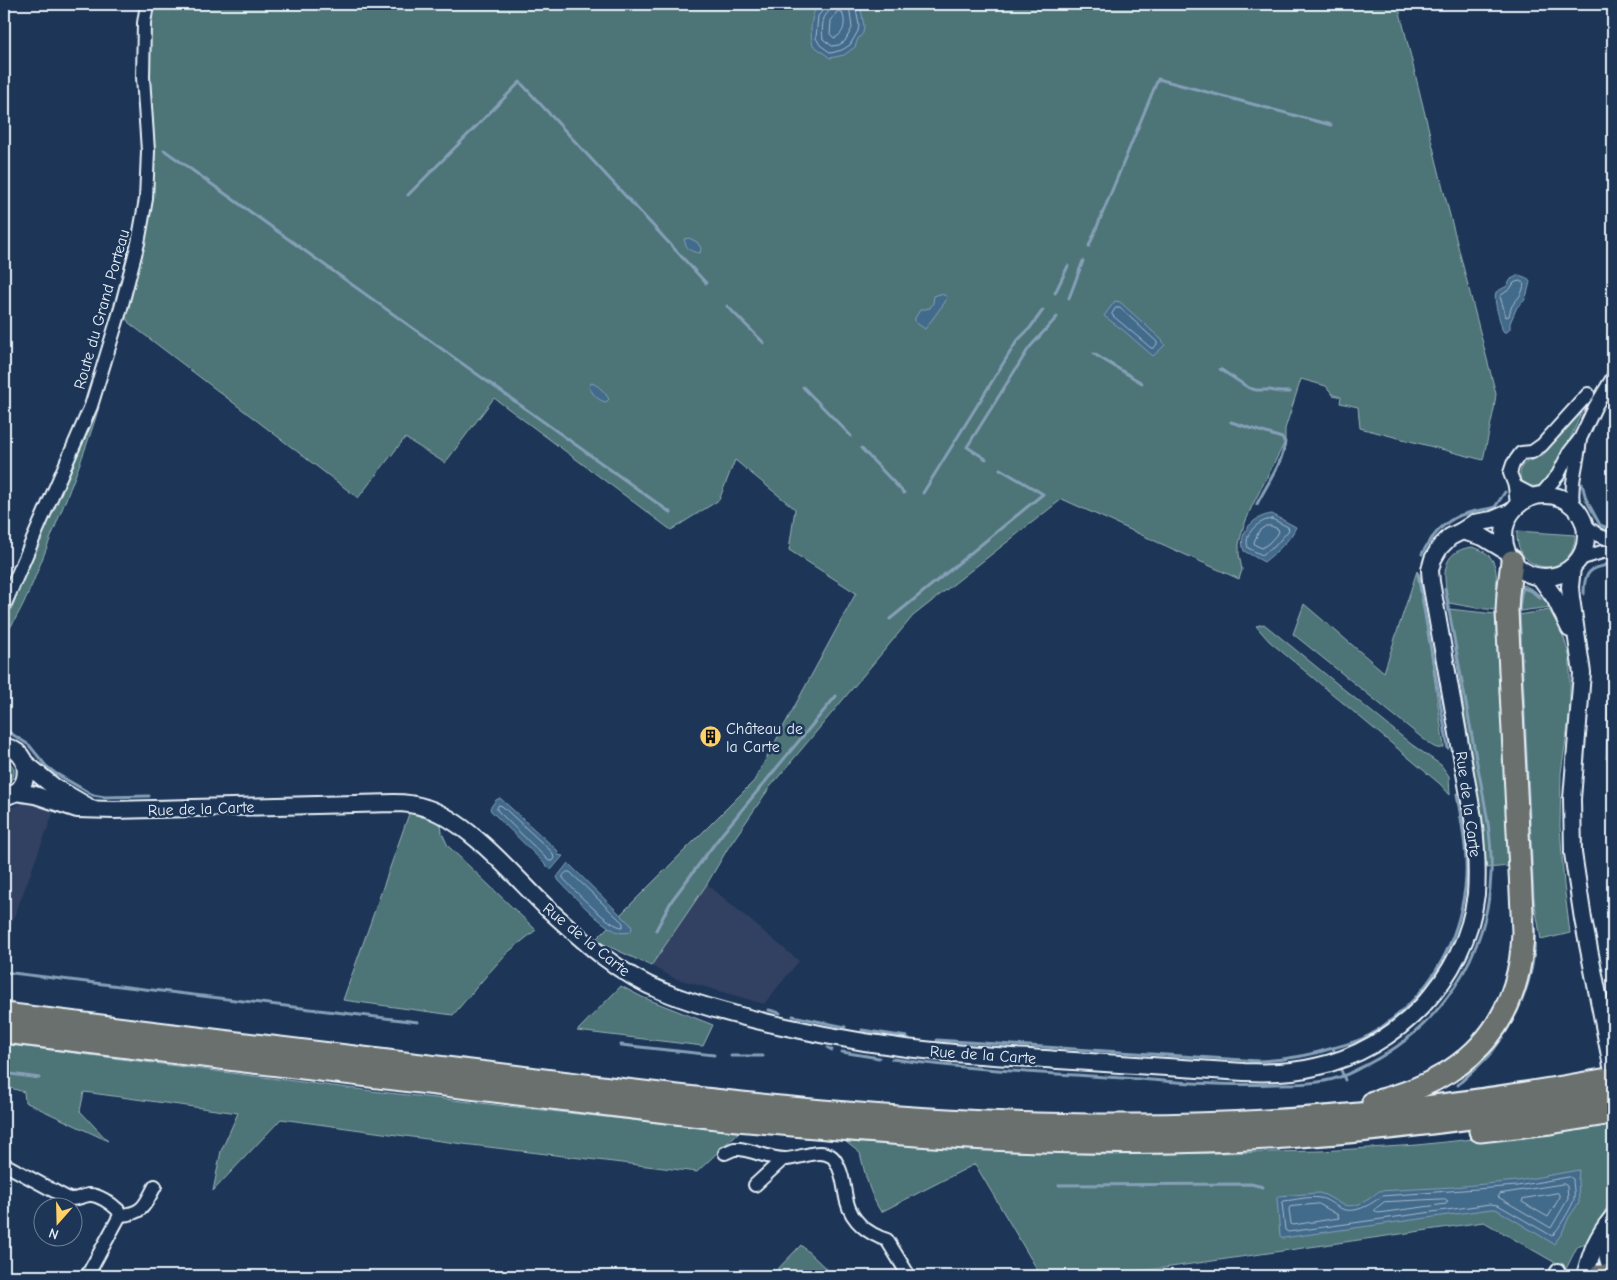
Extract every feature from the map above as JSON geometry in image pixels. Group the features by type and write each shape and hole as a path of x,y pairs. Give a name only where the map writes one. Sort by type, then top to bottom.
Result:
{"main road":[{"path":"1297,1119 1396,1096 1414,1090 1443,1076 1456,1068 1480,1047 1497,1024 1512,994 1521,965 1523,932 1508,611 1509,556"},
{"path":"4,1014 644,1092 811,1110 946,1120 1074,1125 1174,1124 1297,1119 1392,1111 1471,1101 1613,1078"},
{"path":"4,1032 670,1113 900,1134 1000,1140 1128,1142 1264,1138 1346,1133 1483,1117 1613,1096"},
{"path":"1346,1133 1448,1135 1613,1113"},
{"path":"1599,1276 1613,1274"}],"street":[{"name":"Route du Grand Porteau","path":"4,606 91,406 121,308 138,243 146,199 148,151 143,77 144,23 147,4"},
{"path":"1538,495 1558,475 1569,453 1580,439 1595,407 1613,377"},
{"path":"1514,509 1515,486 1510,473 1521,453 1532,452 1542,445 1588,394"},
{"path":"1573,505 1572,483 1580,439"},
{"path":"1515,486 1538,495"},
{"path":"1509,556 1503,535 1507,519 1514,509 1527,498 1538,495 1551,495 1573,505 1580,514 1585,525 1586,543 1576,563 1570,587 1576,642 1581,663 1582,685 1573,776 1572,835 1579,895 1613,1071"},
{"name":"Rue de la Carte","path":"8,796 35,795 77,809 114,810 405,803 436,812 460,826 568,926 609,961 633,977 685,1000 752,1019 844,1038 942,1052 1244,1072 1281,1072 1315,1067 1348,1057 1366,1049 1383,1039 1420,1009 1442,982 1467,930 1475,896 1477,857 1474,818 1430,570 1433,559 1440,547 1450,537 1474,523 1492,520 1514,509"},
{"path":"1585,525 1598,535 1613,541"},
{"path":"1462,531 1483,537 1509,556 1524,572 1540,577 1557,575 1576,563 1602,552 1613,552"},
{"path":"1540,577 1555,598 1576,642"},
{"name":"Rue de la Carte","path":"4,748 16,751 26,763 54,786 91,809"},
{"path":"8,796 24,784 27,774 26,763"},
{"path":"727,1156 734,1149 740,1148 783,1159 820,1153 831,1156 842,1174 848,1205 854,1218 864,1228 878,1237 887,1240 909,1276"},
{"path":"755,1185 783,1159"},
{"path":"4,1164 69,1199 75,1200 91,1195 97,1197 115,1207 120,1214"},
{"path":"120,1214 130,1214 141,1210 155,1186"},
{"path":"87,1276 120,1214"},
{"path":"1585,1276 1594,1246 1613,1217"},
{"path":"1613,1224 1606,1250 1613,1274"}],"shaded area":[{"path":"28,802 54,811 4,944 4,817 10,808"},
{"path":"707,884 799,961 764,1004 674,978 651,966"}],"green space":[{"path":"147,4 1398,4 1496,394 1483,460 1360,428 1358,407 1340,403 1341,397 1333,395 1326,386 1301,379 1285,429 1285,442 1252,506 1243,528 1239,544 1242,570 1239,579 1062,499 913,616 770,787 651,966 595,940 754,781 856,593 789,550 795,509 735,460 719,500 671,530 494,398 445,463 405,438 358,498 129,323 121,308 146,199"},
{"path":"99,407 37,573 21,609 8,631 4,629 11,599"},
{"path":"1582,412 1562,456 1549,478 1537,486 1526,484 1520,477 1522,467 1545,453"},
{"path":"1517,531 1575,535 1572,549 1566,559 1556,565 1545,567 1534,564 1525,557 1519,546"},
{"path":"1472,547 1483,551 1494,564 1496,572 1496,610 1449,603 1445,584 1446,567 1454,554"},
{"path":"1417,571 1420,576 1444,747 1441,748 1430,744 1293,634 1304,604 1384,672"},
{"path":"1524,585 1535,591 1551,607 1520,611 1521,586"},
{"path":"1449,609 1495,614 1510,866 1487,868"},
{"path":"1549,610 1562,631 1570,659 1570,712 1561,773 1560,826 1564,885 1570,933 1541,940 1529,870 1519,615"},
{"path":"1264,624 1411,744 1441,765 1449,776 1450,795 1440,784 1269,641 1256,626"},
{"path":"1613,692 1613,758 1606,759 1608,693"},
{"path":"4,760 12,765 14,772 11,780 4,785"},
{"path":"410,811 427,814 441,823 442,833 448,846 536,930 507,953 453,1015 343,1000"},
{"path":"621,986 642,997 713,1025 703,1046 577,1031"},
{"path":"4,1044 372,1091 739,1132 697,1172 463,1144 281,1119 213,1191 221,1151 238,1113 84,1092 80,1111 108,1141 25,1102 24,1092 4,1086"},
{"path":"1613,1124 1613,1190 1611,1199 1589,1243 1577,1247 1566,1269 1484,1222 1108,1276 1041,1276 975,1164 881,1212 870,1191 860,1153 846,1142 1109,1155 1321,1151 1417,1145"},
{"path":"801,1245 834,1276 771,1276"}],"water":[{"path":"823,4 860,4 864,26 863,33 855,47 844,55 830,58 813,45 811,32 814,12"},
{"path":"689,238 697,242 701,248 700,253 688,248 684,239"},
{"path":"1519,275 1527,278 1530,282 1527,294 1524,301 1517,307 1510,323 1510,329 1504,332 1496,306 1496,292 1507,286 1511,279"},
{"path":"940,294 947,297 945,302 925,329 915,322 915,318 920,310 930,308 934,296"},
{"path":"1115,301 1120,302 1162,340 1165,345 1153,356 1104,316"},
{"path":"591,383 599,387 609,399 606,402 600,400 594,394 589,387"},
{"path":"1272,514 1296,527 1286,542 1264,562 1244,551 1243,537 1245,531 1253,522 1265,515"},
{"path":"500,798 558,851 558,855 563,856 551,870 491,811 490,808"},
{"path":"568,863 631,925 632,929 630,932 618,932 603,923 559,881 557,877"},
{"path":"1579,1170 1579,1203 1554,1244 1496,1209 1283,1238 1280,1236 1278,1196 1319,1193 1341,1204 1352,1206 1367,1200 1379,1191 1517,1181"}],"waterway":[{"path":"1089,246 1158,79 1331,125"},
{"path":"408,195 520,82 706,283"},
{"path":"164,150 671,513"},
{"path":"1069,298 1083,261"},
{"path":"1055,293 1068,266"},
{"path":"111,319 124,271"},
{"path":"727,306 764,343"},
{"path":"923,493 1017,341 1030,328 1043,310"},
{"path":"986,459 967,447 1029,348 1057,317"},
{"path":"1094,354 1142,383"},
{"path":"1220,369 1249,388 1290,392"},
{"path":"803,387 851,436"},
{"path":"1231,422 1282,438 1285,442 1278,466 1257,504"},
{"path":"861,448 904,493"},
{"path":"890,619 1043,494 1000,469"},
{"path":"1582,484 1586,499 1600,525 1613,530"},
{"path":"1422,554 1430,540 1446,523 1460,515 1495,507 1505,492"},
{"path":"1584,594 1585,582 1589,572 1609,563"},
{"path":"1418,574 1448,748"},
{"path":"1458,1085 1494,1049 1509,1027 1525,991 1532,966 1534,918 1519,611 1523,588 1532,591 1540,598"},
{"path":"892,1059 984,1069 1190,1083 1241,1085 1300,1084 1324,1081 1347,1074 1394,1049 1417,1030 1438,1009 1455,986 1470,960 1481,933 1488,904 1491,874 1487,816 1445,589"},
{"path":"656,930 672,900 722,834 836,696"},
{"path":"4,729 29,745 46,766 55,773 93,795 105,797 149,796"},
{"path":"1333,1048 1370,1035 1394,1018 1421,991 1442,960 1457,926 1465,888 1466,853 1457,794"},
{"path":"4,972 418,1022"},
{"path":"769,1010 780,1013"},
{"path":"793,1016 845,1027"},
{"path":"862,1030 907,1037"},
{"path":"937,1040 1258,1061 1296,1057 1333,1048 1334,1051"},
{"path":"621,1045 714,1055"},
{"path":"828,1048 832,1050"},
{"path":"842,1052 879,1058"},
{"path":"731,1056 763,1056"},
{"path":"1341,1070 1345,1080"},
{"path":"4,1073 39,1078"},
{"path":"1059,1185 1251,1184 1263,1187"}],"place":[{"name":"Château de la Carte","path":"710,737"}]}
